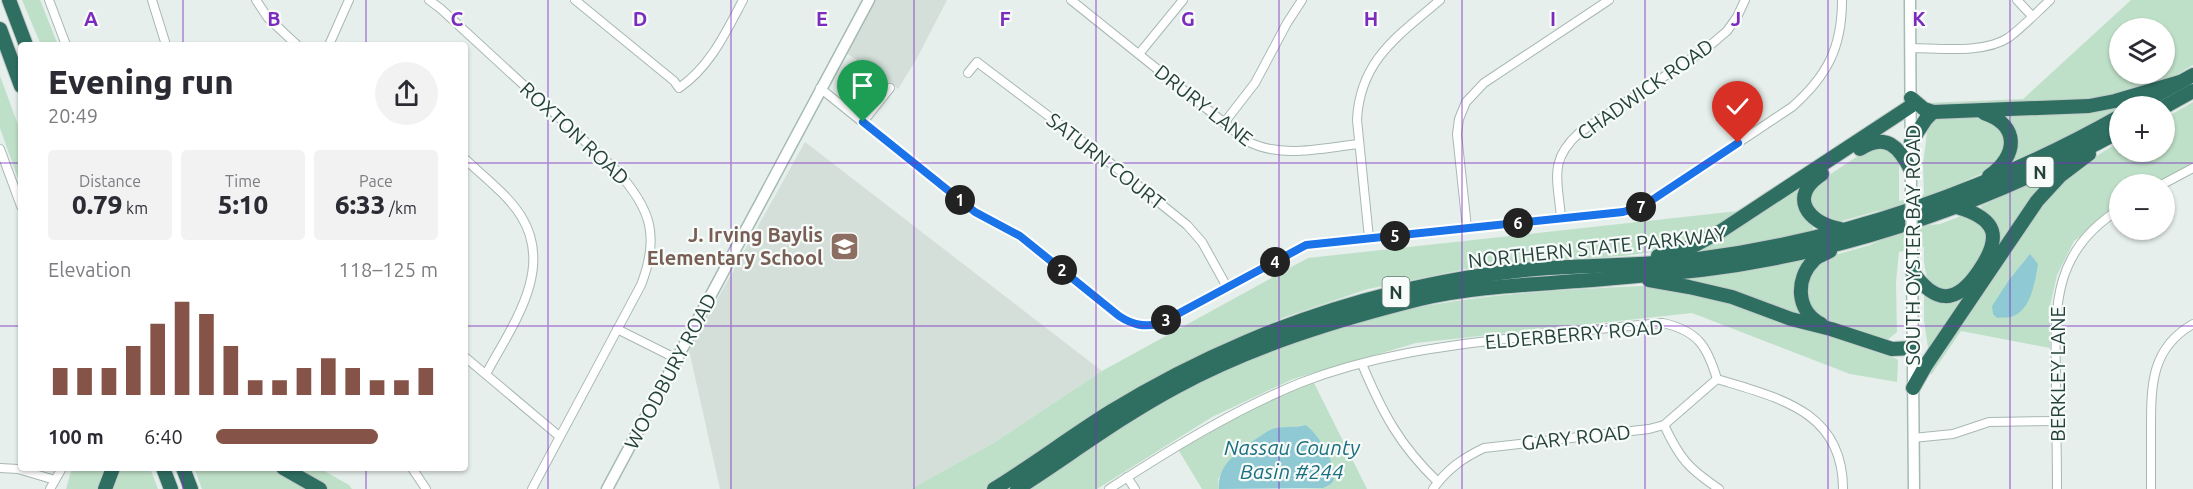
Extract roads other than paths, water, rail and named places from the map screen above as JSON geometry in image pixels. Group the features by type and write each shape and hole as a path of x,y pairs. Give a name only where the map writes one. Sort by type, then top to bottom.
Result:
{"highway":[{"path":"9,0 25,42"},
{"path":"0,29 18,78"},
{"path":"2155,96 2193,75"},
{"path":"1617,264 1664,254 1705,240 1743,218 1911,102 1933,112 2089,106 2180,82"},
{"path":"2175,101 2193,91"},
{"path":"1974,185 2001,166 2008,158 2012,144 2000,120 1979,111"},
{"path":"1911,142 1926,118 1933,112"},
{"name":"NORTHERN STATE PARKWAY","path":"994,489 1108,413 1154,386 1300,321 1394,293 1490,274 1698,259 1785,243 1842,229 1919,207 2002,175 2078,140 2109,122"},
{"name":"NORTHERN STATE PARKWAY","path":"1017,489 1107,428 1178,386 1253,352 1313,329 1423,298 1502,286 1614,278 1741,264 1815,250 1875,234 1957,207 2034,175 2109,138"},
{"path":"1913,388 1926,365 2037,201 2060,176 2109,139"},
{"path":"1842,229 1821,224 1808,213 1805,191 1817,178 1868,144 1878,141 1891,144 1896,148 1911,170"},
{"path":"1912,271 1931,293 1941,296 1958,294 1972,281 1992,250 1992,231 1981,217 1957,207"},
{"path":"1831,329 1815,321 1803,305 1800,294 1802,276 1816,258 1875,234"},
{"path":"1614,278 1646,280 1732,297 1791,319 1831,329 1892,349 1913,348"},
{"path":"105,489 112,471"},
{"path":"164,471 171,489"},
{"path":"184,471 191,489"},
{"path":"288,471 320,489"}],"main road":[{"name":"WOODBURY ROAD","path":"608,489 869,0"},
{"name":"SOUTH OYSTER BAY ROAD","path":"1910,0 1914,489"}],"street":[{"path":"49,0 65,42"},
{"path":"152,0 165,42"},
{"path":"256,0 268,18 293,42"},
{"path":"330,42 349,0"},
{"name":"ROXTON ROAD","path":"429,0 608,163 635,191 650,224 651,253 641,285 532,489"},
{"path":"574,0 674,81 679,88 691,80 716,50 743,0"},
{"name":"DRURY LANE","path":"1071,0 1247,141 1273,151 1359,144"},
{"path":"1140,54 1183,0"},
{"path":"1224,123 1255,83 1302,0"},
{"path":"1369,238 1359,144 1358,107 1363,86 1375,61 1395,39 1440,0"},
{"path":"1467,228 1457,134 1459,119 1466,102 1484,83 1608,0"},
{"name":"CHADWICK ROAD","path":"1561,218 1556,170 1566,145 1579,133 1707,48 1727,31 1745,0"},
{"path":"820,88 975,212 1020,236 1119,316 1132,324 1146,326 1159,324 1306,245 1623,212 1643,206 1792,107 1815,84 1825,71 1834,52 1840,32 1842,0"},
{"path":"2017,0 2032,16"},
{"path":"1910,48 1989,46 2008,38 2050,0"},
{"name":"SATURN COURT","path":"968,73 977,62 1099,154 1187,225 1202,242 1227,288"},
{"path":"863,122 890,88"},
{"path":"0,149 18,198"},
{"path":"468,162 508,199 521,216 530,235 534,253 533,276 529,292 486,374"},
{"path":"2175,178 2193,168"},
{"name":"BERKLEY LANE","path":"2057,489 2056,304 2061,281 2070,261 2087,235 2109,216"},
{"name":"ELDERBERRY ROAD","path":"1109,489 1196,434 1252,404 1302,383 1362,364 1443,346 1663,323 1678,327 1696,337 1710,357 1717,379"},
{"path":"2151,489 2151,394 2154,373 2173,339 2193,324"},
{"path":"617,329 677,358"},
{"path":"468,359 560,436"},
{"path":"1362,364 1381,409 1398,437 1436,486"},
{"path":"1719,489 1694,472 1683,461 1664,425 1717,379 1796,406 1813,417 1826,430 1836,447 1842,467 1843,489"},
{"path":"1913,438 1953,434 1989,422 2056,422"},
{"name":"GARY ROAD","path":"1436,486 1452,467 1467,456 1484,448 1649,429 1664,425"},
{"path":"0,468 18,469"},
{"path":"25,471 55,480"},
{"path":"50,489 60,471"},
{"path":"414,471 426,489"},
{"path":"1127,477 1134,489"}],"water":[{"path":"2030,254 2038,264 2028,302 2018,314 1997,318 1993,314 1992,306"},
{"name":"Nassau County Basin #244","path":"1305,425 1315,434 1329,457 1334,473 1331,484 1323,488 1219,489 1221,473 1242,448 1272,429"}],"place":[{"name":"J. Irving Baylis Elementary School","path":"844,246"}]}
